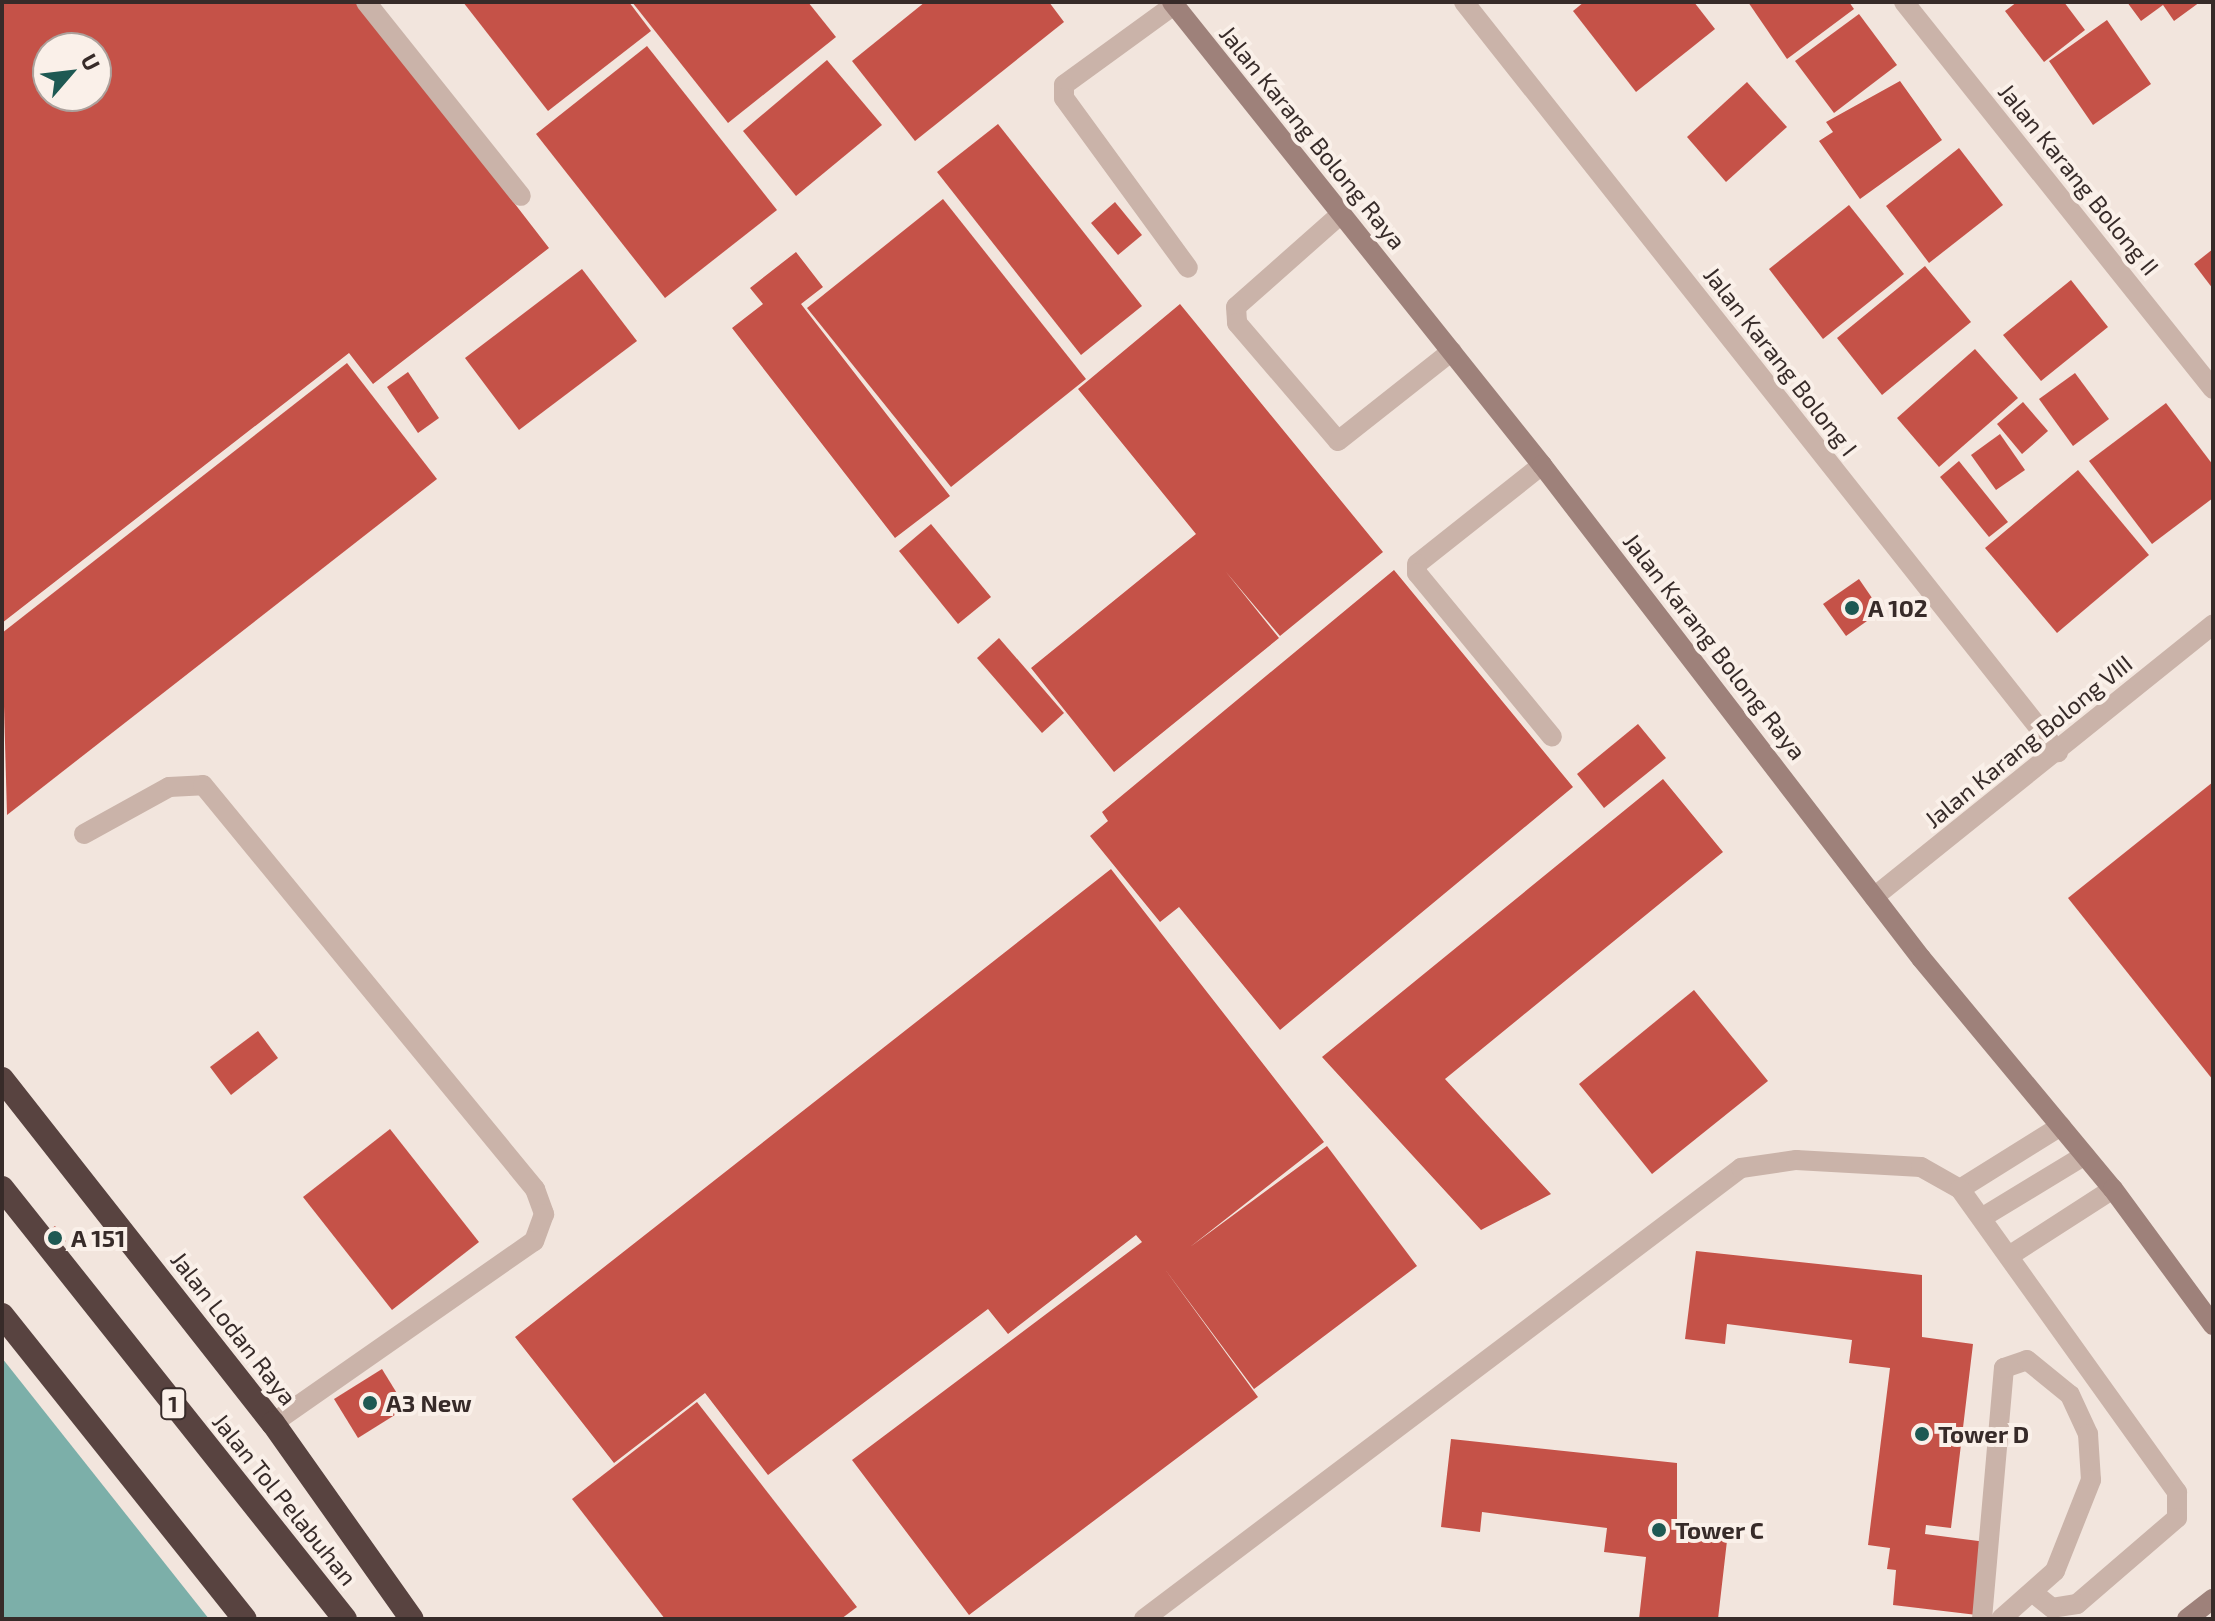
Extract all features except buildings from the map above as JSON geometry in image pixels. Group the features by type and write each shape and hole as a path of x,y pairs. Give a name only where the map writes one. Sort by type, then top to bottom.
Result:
{"highway":[{"name":"Jalan Lodan Raya","path":"2,1079 273,1423 412,1619"},
{"name":"Jalan Tol Pelabuhan","path":"2,1188 345,1619"},
{"path":"2,1315 245,1619"}],"street":[{"path":"366,2 521,196"},
{"name":"Jalan Karang Bolong I","path":"1464,2 2058,752"},
{"name":"Jalan Karang Bolong II","path":"1904,2 2213,389"},
{"path":"1173,4 1064,85 1064,98 1188,268"},
{"name":"Jalan Karang Bolong Raya","path":"1173,4 1542,465 1874,897 2113,1189 2213,1325"},
{"path":"1341,214 1236,307 1237,323 1338,441 1452,351"},
{"path":"1542,465 1417,564 1417,573 1552,737"},
{"name":"Jalan Karang Bolong VIII","path":"1874,897 2058,752 2213,624"},
{"path":"84,834 169,787 203,785 535,1189 544,1214 534,1241 273,1423"},
{"path":"1960,1189 2061,1126"},
{"path":"1983,1217 2085,1155"},
{"path":"1144,1619 1741,1168 1864,1160 1921,1167 1960,1189 2012,1254 2177,1492 2177,1518 2156,1542 2077,1604 2052,1608 2035,1594"},
{"path":"2012,1254 2113,1189"},
{"path":"1982,1619 2004,1368 2013,1359 2027,1360 2070,1395 2088,1434 2091,1480 2055,1571 2035,1594 2001,1619"},
{"path":"2187,1619 2213,1599"}],"water":[{"path":"2,1358 209,1619 2,1619"}],"place":[{"name":"A 102","path":"1852,608"},
{"name":"A 151","path":"55,1238"},
{"name":"A3 New","path":"370,1403"},
{"name":"Tower D","path":"1922,1434"},
{"name":"Tower C","path":"1659,1530"}]}
